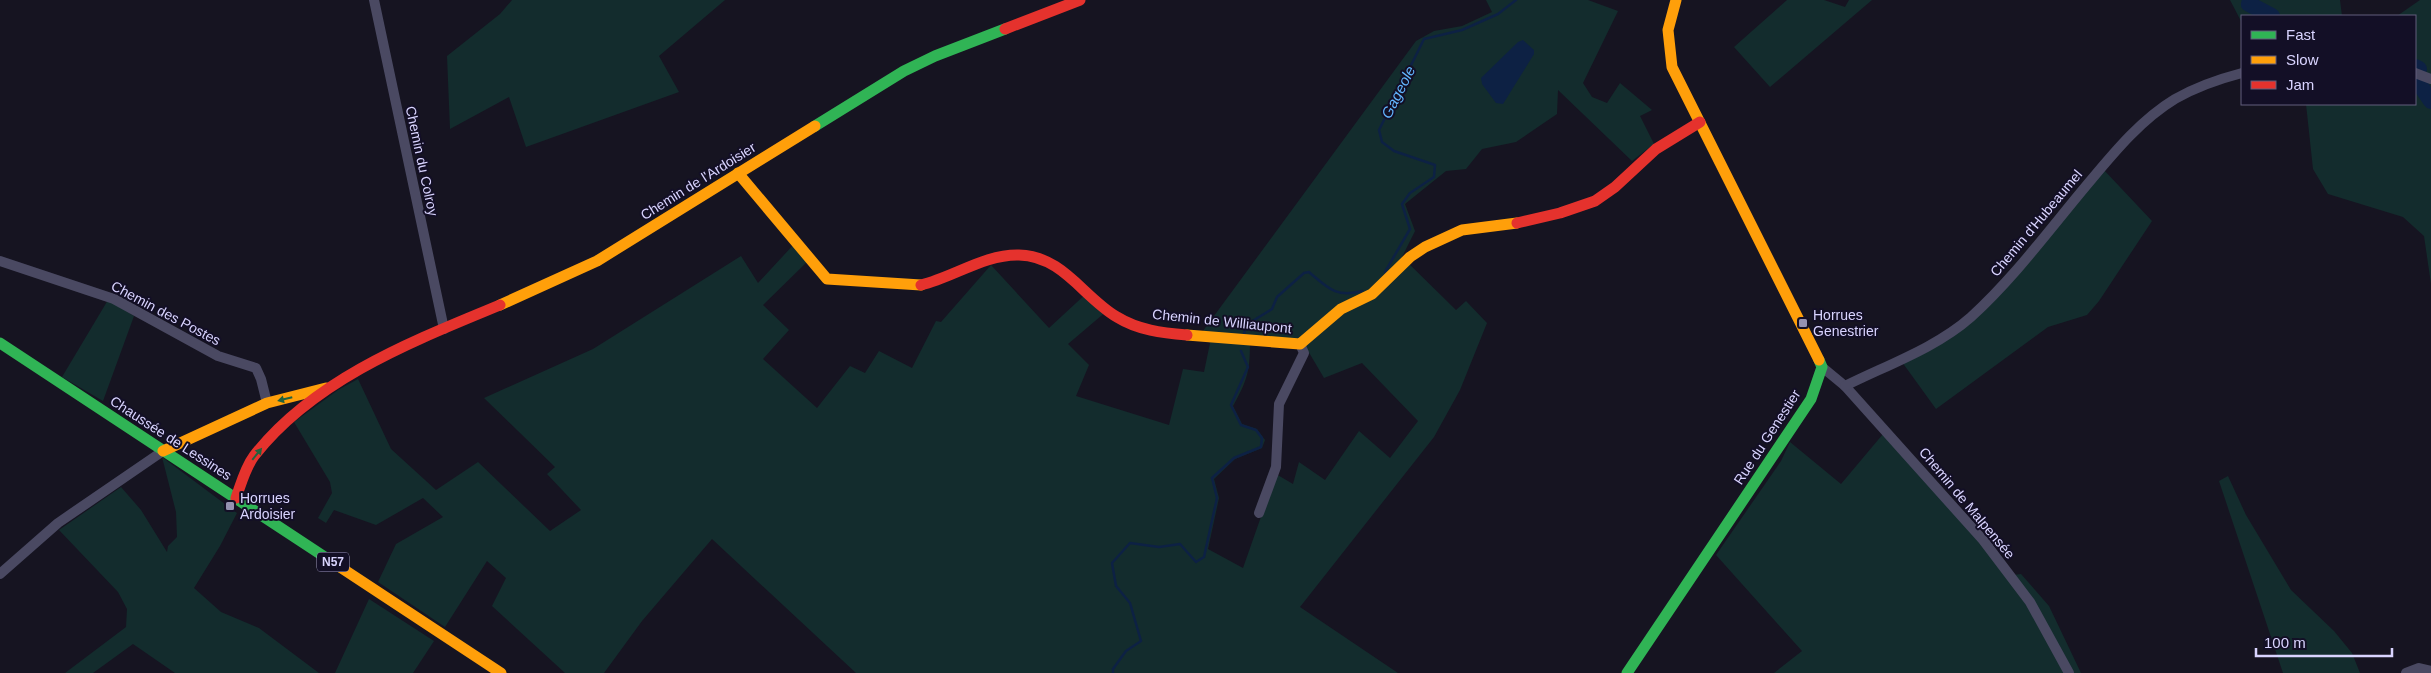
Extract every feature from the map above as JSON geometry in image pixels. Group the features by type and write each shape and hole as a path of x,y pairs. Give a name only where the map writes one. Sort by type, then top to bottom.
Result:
{"street":[{"name":"Chemin du Colroy","path":"374,0 444,328"},
{"name":"Chemin de l'Ardoisier","path":"236,498 253,458 285,424 332,387 401,347 562,279 597,261 904,71 935,56 1080,0"},
{"path":"1676,0 1668,30 1672,67 1822,367"},
{"name":"Chemin d'Hubeaumel","path":"1845,386 1911,354 1962,325 1994,293 2109,158 2144,123 2162,108 2187,92 2241,73"},
{"path":"2416,73 2431,79"},
{"name":"Chemin de Williaupont","path":"738,174 827,279 914,286 923,285 1007,256 1028,255 1058,268 1074,279 1110,312 1138,327 1174,334 1300,344 1341,310 1372,294 1410,257 1425,247 1462,230 1526,222 1595,201 1615,187 1656,149 1700,122"},
{"name":"Chemin des Postes","path":"0,261 114,298 218,356 256,368 261,378 267,403"},
{"name":"Chaussée de Lessines","path":"0,343 501,673"},
{"name":"Chemin de Williaupont","path":"1258,513 1276,467 1279,404 1304,353 1300,344"},
{"name":"Chemin de Malpensée","path":"1822,367 1845,386 1941,491 2001,563 2040,618 2070,673"},
{"name":"Rue du Genestier","path":"1627,673 1811,399 1822,367"},
{"name":"Chemin de l'Ardoisier","path":"0,574 58,523 163,451 267,403 332,387"},
{"path":"2406,673 2419,668 2431,671"}],"green space":[{"path":"512,0 725,0 659,56 679,92 526,147 509,97 450,129 447,56 500,14"},
{"path":"1486,0 1588,0 1618,11 1583,83 1592,97 1607,103 1620,83 1652,110 1640,116 1654,144 1632,161 1558,90 1557,114 1516,142 1482,149 1466,169 1446,171 1405,204 1415,231 1402,257 1456,310 1466,301 1487,323 1460,390 1434,437 1300,607 1398,673 856,673 712,539 642,621 604,673 565,673 492,606 506,578 487,561 445,627 378,582 396,544 443,517 423,498 376,525 334,510 326,523 318,518 332,493 330,482 294,422 338,390 358,379 391,449 436,490 478,462 550,531 581,510 547,474 555,467 484,398 593,349 741,256 758,283 796,242 811,258 763,305 789,330 763,359 817,408 850,366 865,373 879,351 912,368 936,321 941,322 991,265 1049,328 1089,291 1108,310 1068,344 1089,365 1076,396 1169,425 1183,369 1204,372 1210,343 1200,335 1416,41 1434,31 1462,26 1492,12","holes":["1250,339 1301,339 1324,378 1362,363 1418,421 1390,458 1359,431 1325,480 1299,462 1293,484 1276,474 1243,568 1208,549 1219,498 1214,479 1235,459 1262,448 1265,440 1257,429 1242,424 1233,406 1247,374"]},
{"path":"1787,0 1824,0 1845,7 1849,0 1872,0 1770,87 1734,47"},
{"path":"2230,0 2340,0 2342,15 2241,15 2241,21"},
{"path":"2420,0 2431,0 2431,284 2424,236 2403,217 2328,194 2313,169 2306,105 2416,105 2416,15 2398,15"},
{"path":"2103,169 2152,221 2099,301 2087,315 2048,327 1936,409 1902,362 1965,325"},
{"path":"108,300 134,316 103,401 62,377"},
{"path":"1883,434 2013,575 2021,574 2049,606 2081,673 1774,673 1802,651 1716,555 1781,461 1790,442 1841,484"},
{"path":"162,457 237,513 220,546 194,588 221,612 259,628 319,673 175,673 133,644 93,673 65,673 126,627 127,609 118,592 59,530 121,487 141,510 167,552 168,546 177,537 176,512"},
{"path":"2228,476 2246,515 2291,590 2334,631 2352,653 2360,673 2283,673 2219,481"},
{"path":"369,599 434,641 413,673 335,673"}],"water":[{"path":"1523,40 1534,50 1534,54 1503,104 1496,103 1482,84 1481,78 1518,42"}],"waterway":[{"name":"Gageole","path":"1385,272 1410,229 1402,204 1410,193 1434,177 1435,165 1394,151 1382,142 1379,130 1424,39 1462,30 1498,14 1516,0"},
{"path":"2250,0 2249,4 2270,15"},
{"path":"2420,85 2431,101"},
{"name":"Gageole","path":"1244,334 1246,325 1272,309 1277,297 1304,273 1309,272 1327,287 1339,292 1353,293 1362,291"},
{"name":"Gageole","path":"1113,673 1113,669 1126,651 1141,641 1130,603 1116,586 1112,563 1130,543 1159,547 1180,544 1196,562 1204,557 1217,498 1212,478 1234,458 1261,447 1262,438 1256,430 1241,425 1231,405 1248,367 1241,351"}],"traffic: fast":[{"path":"815,126 904,71 935,56 1005,29"},
{"path":"0,343 340,567"},
{"path":"1627,673 1811,399 1822,367 1819,360"}],"traffic: slow":[{"path":"1676,0 1668,30 1672,67 1819,360"},
{"path":"500,305 597,261 815,126"},
{"path":"738,173 827,279 921,285"},
{"path":"1187,335 1300,344 1341,309 1372,294 1410,257 1425,247 1462,230 1517,223"},
{"path":"163,451 267,403 326,388"},
{"path":"340,567 501,673"}],"traffic: jam":[{"path":"1005,29 1080,0"},
{"path":"1517,223 1560,213 1595,201 1615,187 1656,149 1700,122"},
{"path":"921,285 994,258 1019,255 1034,257 1048,262 1060,270 1117,317 1133,325 1150,330 1187,335"},
{"path":"236,498 254,456 278,429 306,405 335,384 367,365 433,333 500,305"}],"place":[{"name":"Horrues Genestrier","path":"1803,323"},
{"name":"Horrues Ardoisier","path":"230,506"}]}
